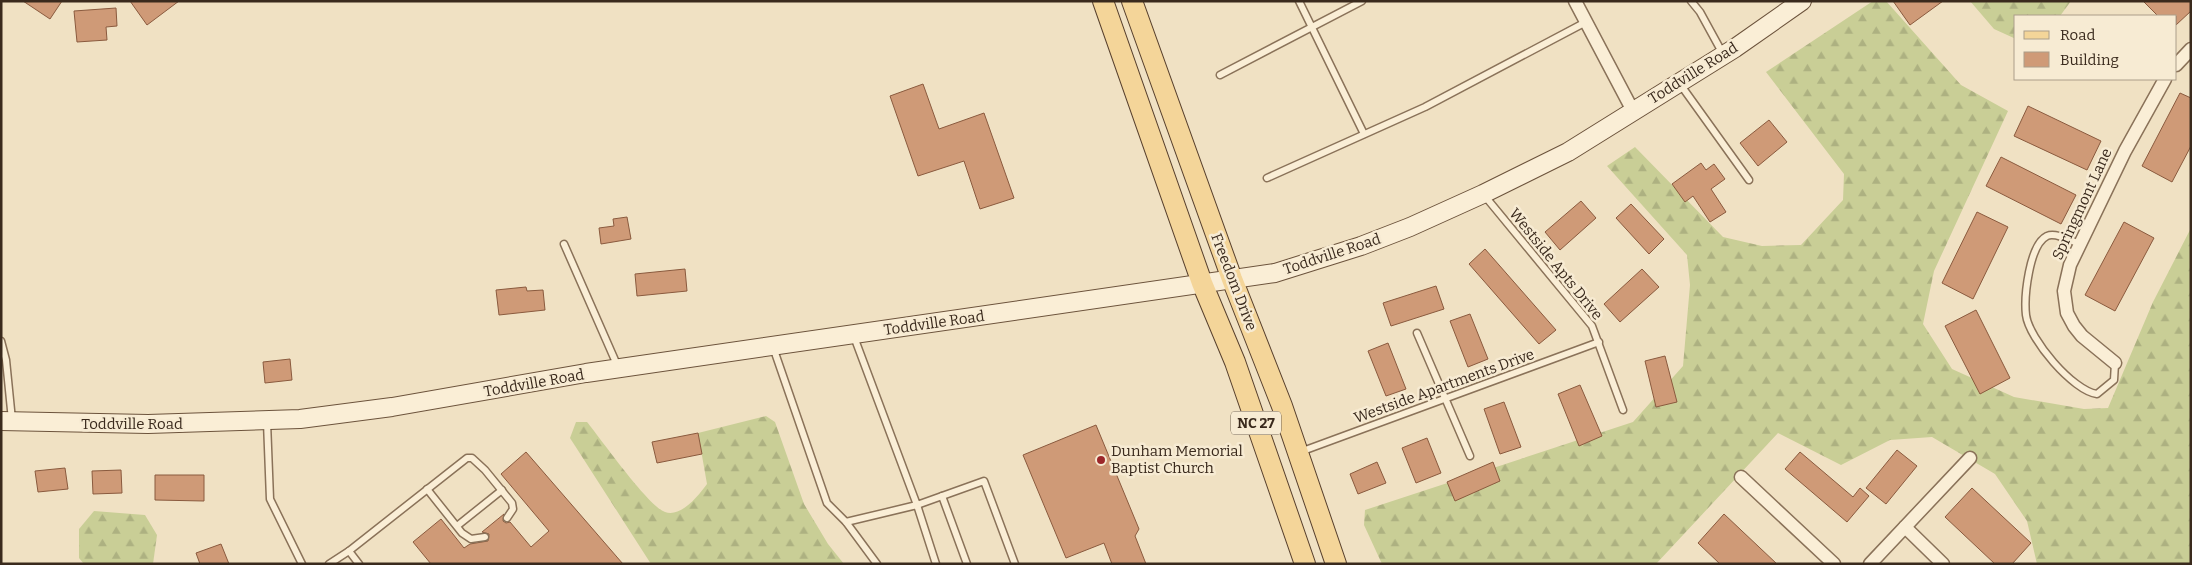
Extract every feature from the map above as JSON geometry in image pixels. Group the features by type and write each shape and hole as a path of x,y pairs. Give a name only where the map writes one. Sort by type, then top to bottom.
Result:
{"main road":[{"name":"Freedom Drive","path":"1103,1 1202,283 1234,362 1305,564"},
{"name":"Freedom Drive","path":"1132,1 1232,279 1298,453 1336,564"}],"street":[{"path":"1575,1 1633,111"},
{"name":"Toddville Road","path":"7,421 148,424 300,419 392,407 618,368 1275,273 1362,246 1410,227 1568,152 1724,55 1802,1"},
{"path":"2177,64 2191,49"},
{"name":"Springmont Lane","path":"2115,363 2082,336 2074,326 2068,313 2064,291 2070,265 2124,151 2164,80"},
{"path":"1870,564 1970,458"},
{"path":"1742,477 1834,564"},
{"path":"1905,527 1943,564"}],"lane":[{"path":"1299,1 1364,134"},
{"path":"1220,74 1362,1"},
{"path":"1691,1 1700,12 1724,55"},
{"path":"1267,178 1425,107 1586,22"},
{"path":"1679,83 1749,180"},
{"name":"Westside Apts Drive","path":"1483,194 1592,326 1623,410"},
{"path":"2080,244 2056,236 2048,236 2040,242 2030,263 2026,316 2040,348 2070,378 2090,393 2098,394 2114,380 2115,363"},
{"path":"564,244 618,368"},
{"path":"853,334 917,505 936,564"},
{"path":"1418,334 1470,456"},
{"path":"1,341 6,360 7,421"},
{"name":"Westside Apartments Drive","path":"1298,453 1599,342"},
{"path":"773,346 827,503 846,522 876,564"},
{"path":"267,421 270,499 302,564"},
{"path":"329,564 349,551 467,458 476,461 512,503 513,509 507,518"},
{"path":"846,522 917,505 984,481 1016,564"},
{"path":"427,489 457,526 471,539 485,537"},
{"path":"457,526 502,490"},
{"path":"942,496 967,564"},
{"path":"349,551 359,564"}],"green space":[{"path":"1873,1 1886,1 1961,85 2008,111 1934,271 1923,324 1952,369 2014,397 2084,409 2108,408 2153,302 2191,228 2191,564 2037,564 2027,521 1995,474 1932,437 1890,440 1841,465 1778,433 1656,564 1382,564 1364,525 1365,510 1633,422 1683,366 1690,285 1687,255 1607,166 1635,147 1723,237 1762,246 1801,245 1843,200 1844,174 1766,72"},
{"path":"1970,1 2071,1 2061,15 2014,15 2014,38 1994,29"},
{"path":"766,416 775,422 804,504 828,544 844,564 651,564 570,438 576,422 587,422 648,498 657,507 671,513 683,509 707,484 698,433"},
{"path":"94,511 145,515 157,535 153,564 84,564 79,558 79,529"}],"building":[{"path":"23,1 62,1 50,19"},
{"path":"130,1 179,1 147,25"},
{"path":"1893,1 1943,1 1910,25"},
{"path":"2143,1 2191,1 2191,11 2177,24 2177,15 2157,15"},
{"path":"116,8 117,26 106,27 107,40 77,42 74,11"},
{"path":"923,84 939,129 984,113 1014,198 980,209 964,161 918,176 890,96"},
{"path":"2180,93 2191,98 2191,146 2172,182 2142,166"},
{"path":"2028,106 2101,141 2087,170 2014,136"},
{"path":"1769,120 1787,142 1758,166 1740,143"},
{"path":"2001,157 2076,195 2061,224 1986,186"},
{"path":"1701,163 1706,170 1714,164 1725,179 1711,189 1726,212 1710,222 1693,196 1685,202 1672,184"},
{"path":"1581,201 1596,218 1560,250 1545,232"},
{"path":"1631,204 1664,239 1649,254 1616,218"},
{"path":"1977,212 2008,227 1973,299 1942,283"},
{"path":"627,217 631,239 601,244 599,228 614,226 613,219"},
{"path":"2124,222 2154,238 2115,311 2085,295"},
{"path":"1485,249 1556,330 1539,344 1469,264"},
{"path":"685,269 687,291 637,296 635,274"},
{"path":"1642,269 1659,287 1620,322 1604,304"},
{"path":"1436,286 1444,309 1391,326 1383,303"},
{"path":"526,287 527,291 543,290 545,310 499,315 496,290"},
{"path":"1976,310 2010,378 1980,394 1945,326"},
{"path":"1470,314 1488,359 1468,367 1450,321"},
{"path":"1388,343 1406,389 1386,396 1368,351"},
{"path":"1665,356 1677,402 1656,407 1645,361"},
{"path":"290,359 292,380 265,383 263,362"},
{"path":"1580,385 1602,436 1579,446 1558,394"},
{"path":"1504,402 1521,447 1500,454 1484,409"},
{"path":"1096,425 1139,529 1135,536 1146,564 1112,564 1104,543 1066,558 1023,455"},
{"path":"698,433 702,454 657,463 652,442"},
{"path":"1427,438 1441,473 1416,483 1402,448"},
{"path":"1897,450 1917,466 1886,504 1866,488"},
{"path":"526,452 623,564 431,564 413,542 441,519 464,548 470,544 488,541 489,534 482,532 504,514 503,521 506,523 510,522 531,547 549,531 501,474"},
{"path":"1800,452 1853,497 1860,488 1869,496 1847,522 1785,469"},
{"path":"1377,462 1386,483 1358,494 1350,474"},
{"path":"1493,462 1500,481 1455,501 1447,482"},
{"path":"65,468 68,489 38,492 35,471"},
{"path":"121,470 122,493 93,494 92,471"},
{"path":"155,475 204,475 204,501 155,500"},
{"path":"1972,488 2031,543 2012,564 1995,564 1945,517"},
{"path":"1724,514 1777,564 1720,564 1698,543"},
{"path":"221,544 229,564 200,564 196,553"}],"place":[{"name":"Dunham Memorial Baptist Church","path":"1101,460"}]}
